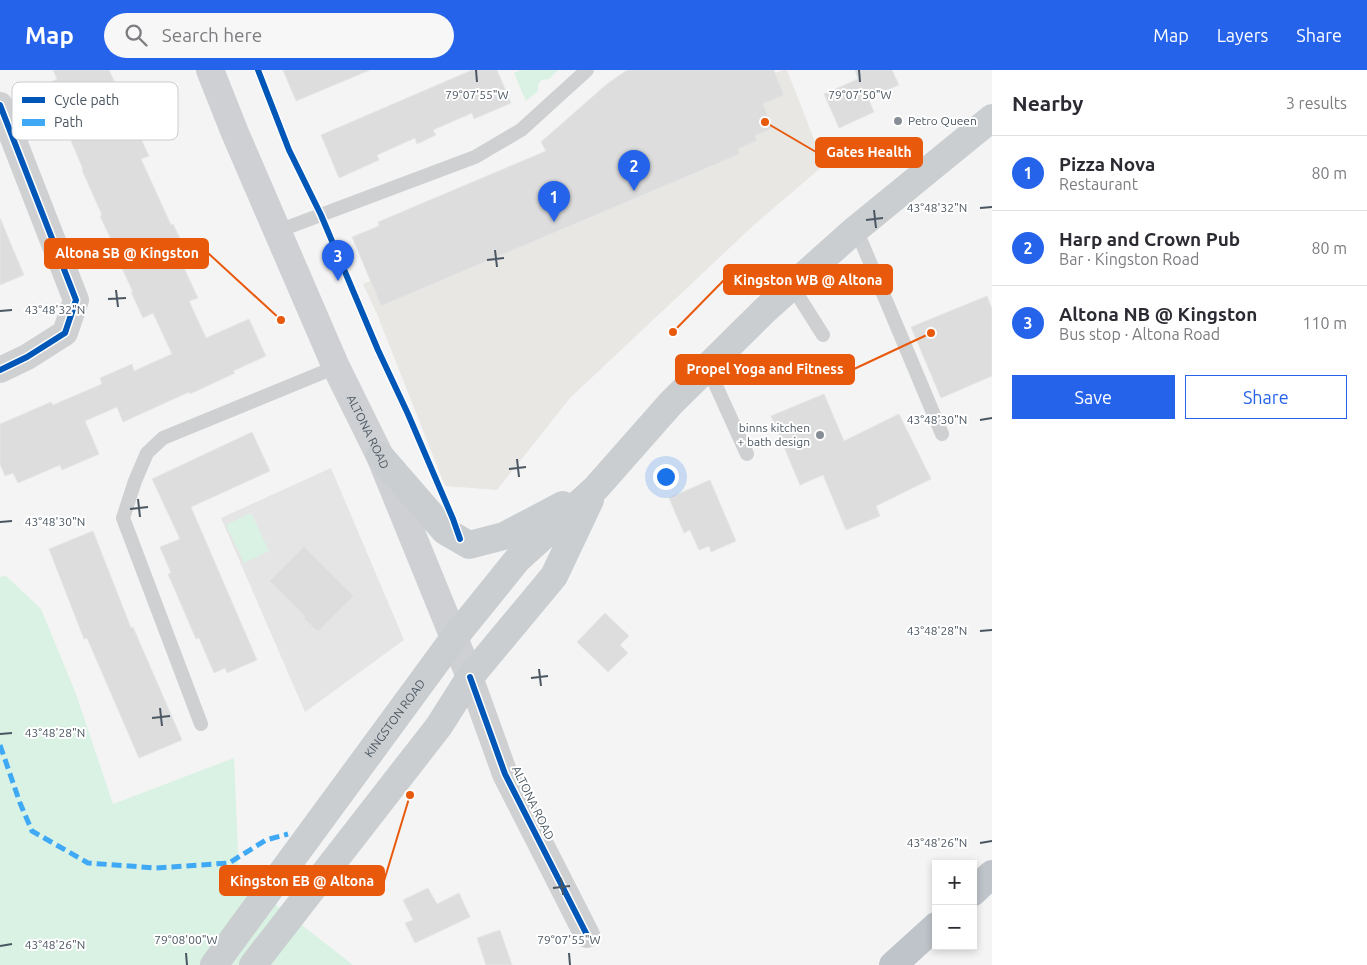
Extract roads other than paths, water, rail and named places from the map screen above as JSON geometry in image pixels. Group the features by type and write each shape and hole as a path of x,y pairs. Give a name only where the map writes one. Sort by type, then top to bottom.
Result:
{"highway":[{"path":"977,888 992,874"},
{"path":"893,965 932,930"}],"main road":[{"name":"ALTONA ROAD","path":"212,71 235,133 336,367 380,456 470,677"},
{"name":"KINGSTON ROAD","path":"214,965 454,638 517,560 596,488 671,403 707,366 792,286 856,229 992,118"},
{"path":"380,456 445,531 469,544 504,536 596,488"},
{"name":"KINGSTON ROAD","path":"257,959 439,726 470,677 554,576 596,488"}],"street":[{"path":"0,106 12,137"},
{"path":"0,370 27,357 65,333 76,300 13,140"},
{"name":"ALTONA ROAD","path":"470,677 505,774 586,935"}],"lane":[{"path":"278,231 475,157 521,130 586,70"},
{"path":"856,229 942,434"},
{"path":"792,286 823,335"},
{"path":"707,366 747,454"},
{"path":"201,724 123,518 135,481 147,453 163,438 336,367"}],"place":[{"name":"Petro Queen","path":"898,121"},
{"name":"Gates Health","path":"765,122"},
{"name":"Harp and Crown Pub","path":"634,191"},
{"name":"Pizza Nova","path":"554,222"},
{"name":"Altona NB @ Kingston","path":"338,281"},
{"name":"Altona SB @ Kingston","path":"281,320"},
{"name":"Kingston WB @ Altona","path":"673,332"},
{"name":"Propel Yoga and Fitness","path":"931,333"},
{"name":"binns kitchen + bath design","path":"820,435"},
{"name":"Kingston EB @ Altona","path":"410,795"}]}
